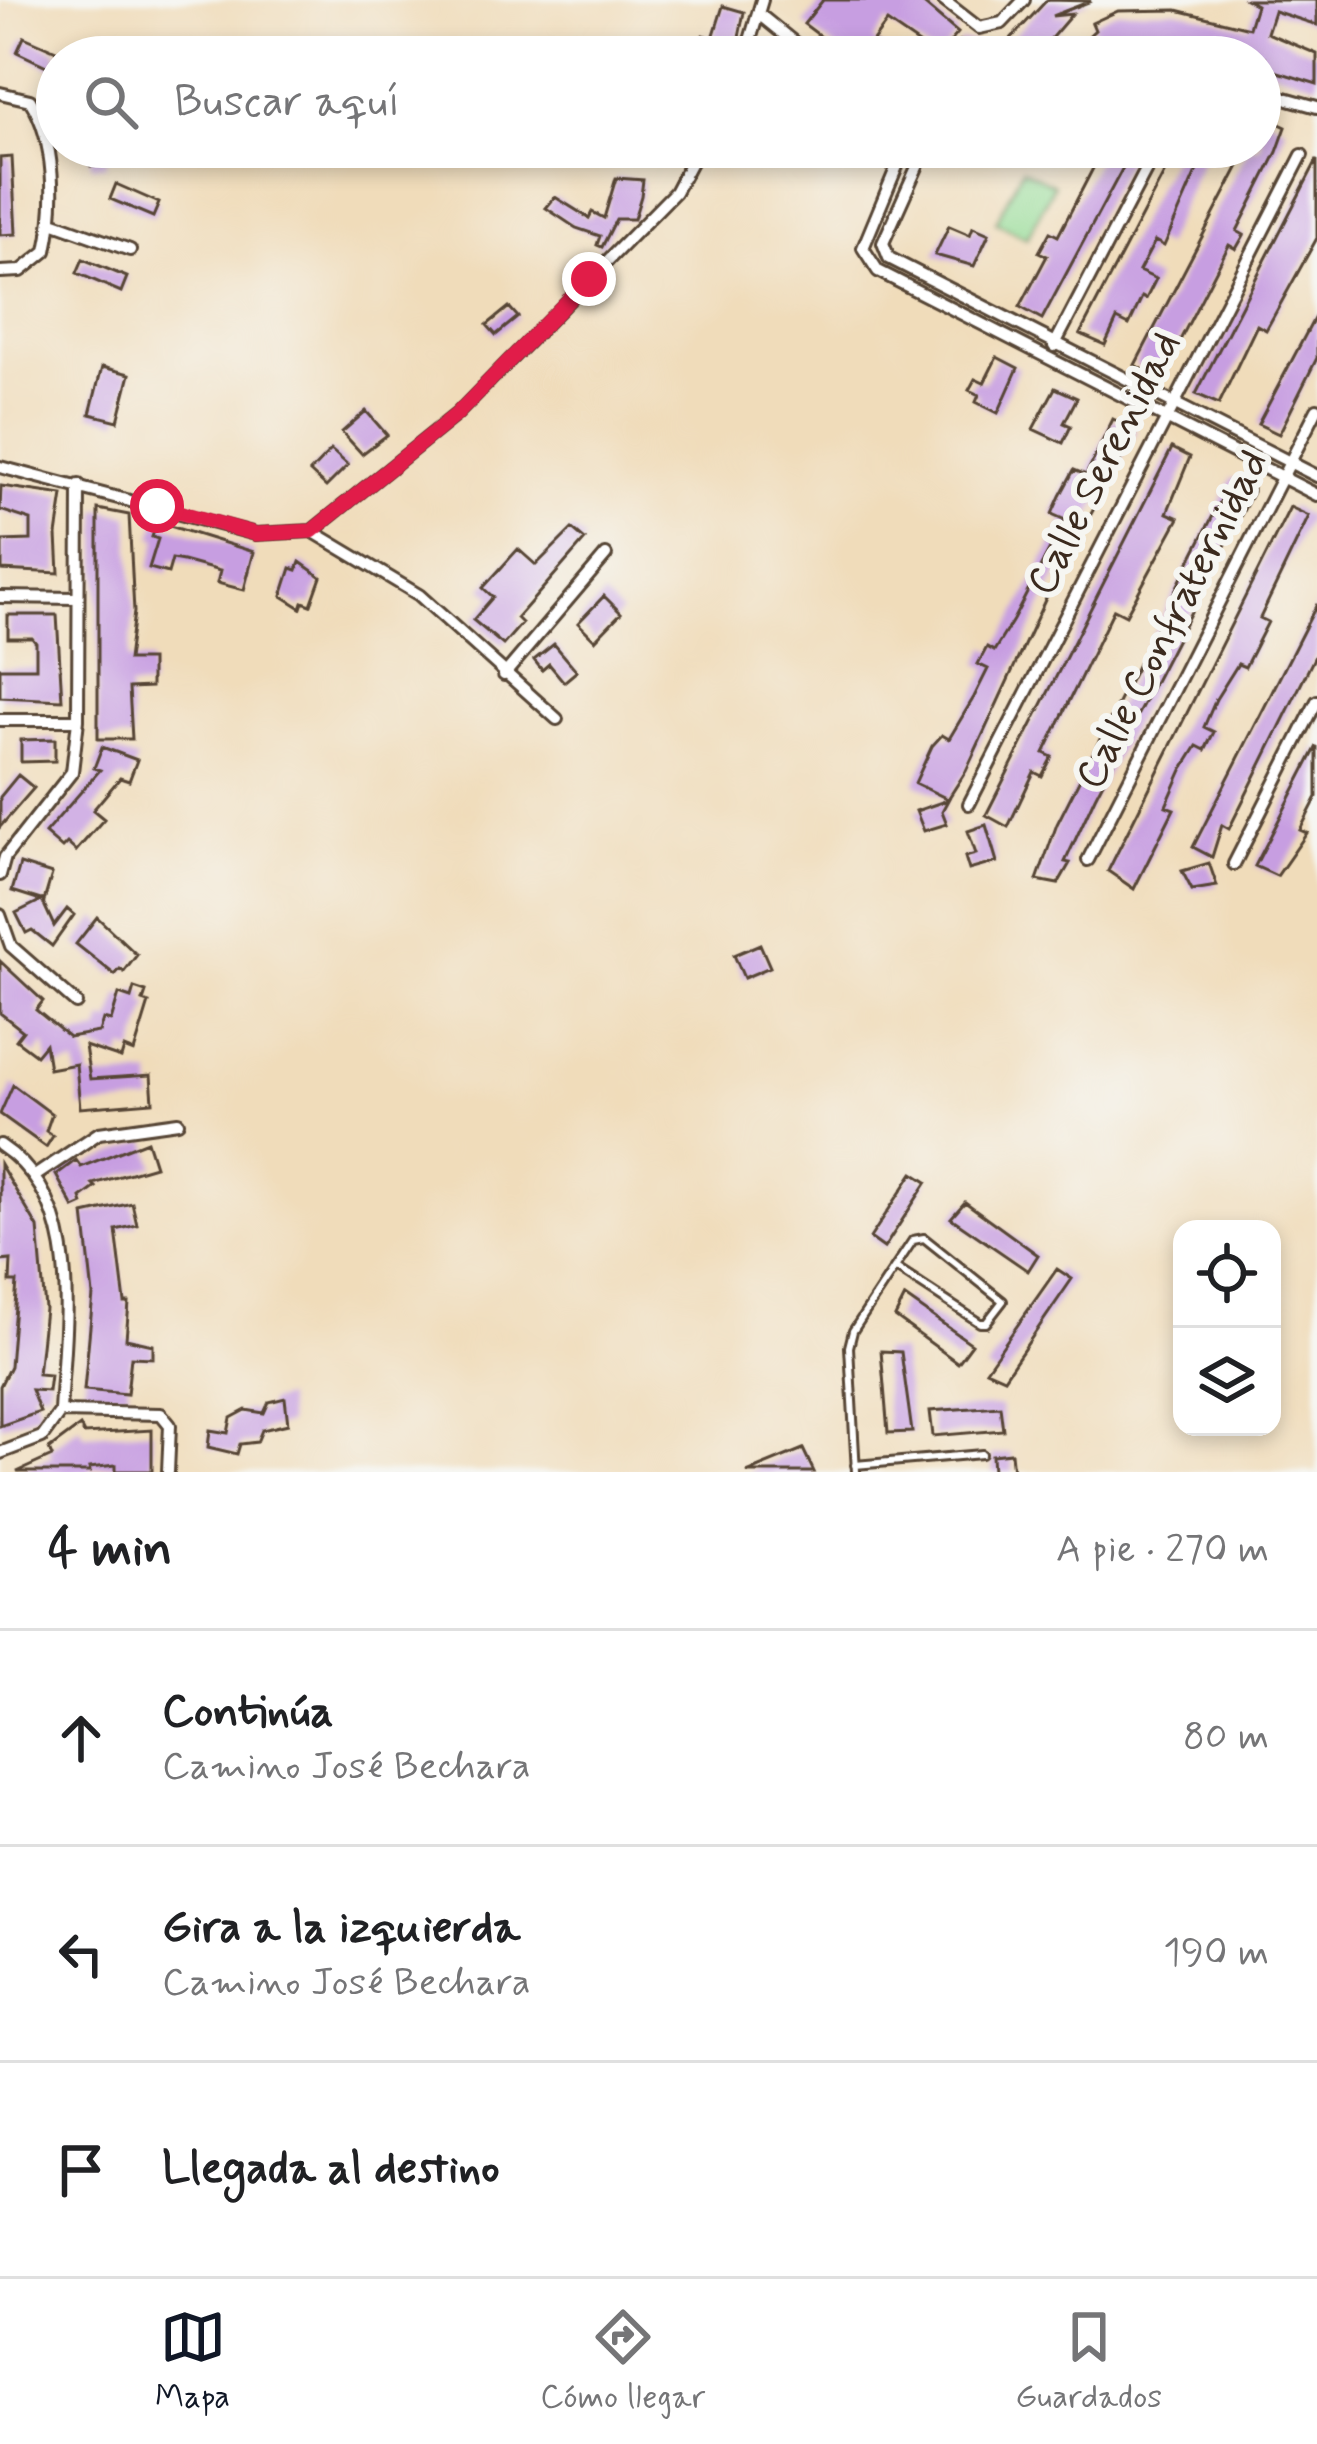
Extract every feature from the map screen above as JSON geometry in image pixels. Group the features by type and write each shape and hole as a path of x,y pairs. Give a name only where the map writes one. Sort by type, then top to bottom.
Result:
{"street":[{"path":"752,36 762,0"},
{"path":"943,0 979,28 1002,23 1024,0"},
{"path":"760,15 786,36"},
{"path":"0,93 30,100 36,110"},
{"path":"1281,97 1317,107"},
{"name":"Calle Serenidad","path":"968,804 1302,155"},
{"path":"0,272 21,271 46,251 52,222 49,168"},
{"path":"312,531 457,414 675,192 688,168"},
{"path":"863,248 896,168"},
{"path":"917,168 883,243 889,258 1317,476"},
{"path":"1048,357 1147,168"},
{"path":"52,222 130,250"},
{"path":"863,248 883,243"},
{"path":"863,248 878,271 1317,495"},
{"name":"Calle Confraternidad","path":"1088,860 1317,410"},
{"path":"0,467 256,534 312,531 418,596 557,719"},
{"path":"0,875 5,857 72,772 78,720 79,485"},
{"path":"504,675 606,555"},
{"path":"0,597 77,598"},
{"path":"1234,864 1317,701"},
{"path":"0,720 78,720"},
{"path":"0,915 11,946 76,1003"},
{"path":"35,1176 99,1132 178,1123"},
{"path":"0,1145 35,1176 52,1208 67,1270 60,1412 42,1438 0,1453"},
{"path":"60,1412 161,1414 170,1425 168,1472"}],"lane":[{"path":"896,1268 980,1323 986,1324 1003,1301 924,1238 914,1240 854,1331 849,1347 855,1469 982,1454"}],"green space":[{"path":"1022,169 1054,185 1027,238 996,222"}],"building":[{"path":"823,0 919,0 958,33 907,36 887,22 877,36 820,36 804,24"},
{"path":"1047,0 1091,1 1052,16 1072,14 1053,36 1013,36"},
{"path":"1247,0 1317,0 1317,25 1274,11 1267,33 1274,36 1088,36 1095,30 1092,23 1118,11 1177,10 1249,28 1256,5"},
{"path":"723,6 744,12 739,36 714,36"},
{"path":"24,37 36,42 36,61 17,52"},
{"path":"1281,39 1317,54 1317,84 1281,73"},
{"path":"12,157 16,234 0,235 0,158"},
{"path":"1317,160 1317,238 1266,330 1257,325 1219,404 1196,394"},
{"path":"1093,168 1123,168 1042,319 1020,307 1047,256 1039,252 1050,232 1058,236"},
{"path":"1167,168 1198,168 1164,246 1155,241 1139,271 1156,279 1129,325 1117,319 1105,345 1080,334"},
{"path":"1238,168 1269,168 1237,231 1244,235 1236,249 1229,245 1160,379 1135,365"},
{"path":"616,178 643,180 641,196 634,219 616,219 602,247 597,245 600,236 576,228 546,208 555,197 589,218 592,212 604,218"},
{"path":"116,184 159,203 153,217 110,199"},
{"path":"949,226 970,235 973,227 989,234 974,266 935,255"},
{"path":"83,259 127,277 121,292 77,273"},
{"path":"509,307 518,317 496,335 487,325"},
{"path":"1317,313 1317,358 1279,434 1258,424"},
{"path":"997,357 1018,368 998,413 976,402 979,395 969,390 975,379 984,383"},
{"path":"102,367 130,374 118,421 90,414"},
{"path":"1055,388 1077,398 1064,423 1071,426 1063,443 1033,429"},
{"path":"366,411 387,435 362,454 342,432"},
{"path":"1113,419 1137,430 1051,587 966,771 948,799 915,783 932,746 942,735 949,739 974,697 988,669 978,664 987,647 994,651 1013,620 1065,520 1052,514 1060,496 1074,470 1086,475"},
{"path":"1172,448 1190,457 1167,513 1179,518 1126,615 1114,609 1044,753 1052,757 1042,776 1034,772 1008,827 986,815"},
{"path":"331,450 348,465 326,487 310,472"},
{"path":"1232,478 1253,486 1253,492 1095,797 1065,862 1070,863 1058,884 1037,880 1057,824"},
{"path":"1,486 63,495 57,535 59,573 2,570 2,541 31,540 31,520 0,510"},
{"path":"1290,507 1309,516 1260,618 1268,622 1245,667 1238,664 1216,699 1204,727 1214,732 1205,750 1197,746 1182,770 1166,806 1174,809 1134,889 1108,871"},
{"path":"98,509 129,515 134,612 128,660 151,660 151,687 129,688 132,739 98,739"},
{"path":"157,522 254,552 244,590 217,583 220,571 183,561 172,559 168,573 149,568 158,539 152,537"},
{"path":"572,529 585,540 517,618 522,623 503,645 473,620 493,597 483,588 518,549 536,565"},
{"path":"300,562 321,577 311,605 303,602 301,608 282,596 291,568 297,570"},
{"path":"604,596 621,613 595,640 578,623"},
{"path":"1317,604 1317,652 1229,829 1222,825 1212,857 1193,847"},
{"path":"8,615 57,615 62,700 0,697 0,668 36,668 36,643 32,638 8,638"},
{"path":"554,644 577,671 564,682 549,664 542,670 534,660"},
{"path":"55,739 55,761 21,762 21,740"},
{"path":"1317,746 1317,797 1300,830 1307,833 1277,876 1255,866"},
{"path":"102,747 137,760 129,781 120,778 93,810 104,819 76,851 67,843 62,848 45,833 100,770 94,768"},
{"path":"18,775 34,788 0,827 0,797"},
{"path":"948,800 942,811 947,824 924,831 916,811"},
{"path":"986,825 997,862 969,870 965,857 976,854 968,831"},
{"path":"1209,863 1217,886 1192,890 1182,871"},
{"path":"20,864 52,874 44,901 12,891"},
{"path":"42,900 54,926 67,909 74,915 52,946 32,930 26,933 16,913"},
{"path":"97,917 137,955 124,972 120,969 115,975 76,944"},
{"path":"760,944 770,967 744,978 734,955"},
{"path":"0,961 43,1001 36,1010 69,1037 99,1032 103,1019 111,1021 119,994 131,998 134,988 146,992 143,1001 149,1003 134,1052 124,1048 121,1058 85,1046 90,1079 151,1075 153,1102 80,1108 76,1064 49,1069 45,1044 36,1055 16,1040 23,1031 0,1013"},
{"path":"13,1085 52,1114 46,1131 53,1136 46,1147 0,1114"},
{"path":"147,1141 155,1166 93,1184 96,1187 81,1198 83,1204 74,1208 56,1175 76,1160 81,1167"},
{"path":"0,1164 38,1228 45,1309 38,1374 50,1375 48,1391 31,1390 40,1412 0,1426 0,1386 10,1366 17,1282 10,1282 11,1260 0,1261"},
{"path":"913,1173 927,1182 884,1248 870,1238"},
{"path":"965,1202 1038,1255 1028,1271 951,1218"},
{"path":"132,1203 137,1225 116,1230 125,1303 129,1303 126,1339 153,1345 153,1358 131,1357 127,1394 84,1390 93,1295 84,1214"},
{"path":"1057,1269 1072,1279 1004,1378 986,1370"},
{"path":"905,1297 972,1344 958,1363 895,1317"},
{"path":"881,1351 901,1352 912,1432 888,1433"},
{"path":"285,1398 288,1424 262,1430 257,1442 240,1444 237,1454 208,1447 210,1430 228,1433 231,1418 246,1410 264,1413 269,1402"},
{"path":"1000,1406 1003,1430 933,1436 930,1411"},
{"path":"80,1426 84,1434 152,1430 152,1471 116,1471 116,1465 89,1468 90,1472 17,1472 52,1456 49,1449"},
{"path":"803,1449 814,1472 747,1472"},
{"path":"1011,1453 1013,1472 993,1472 992,1455"}],"route":[{"path":"157,506 256,534 312,531 457,414 589,279"}]}
